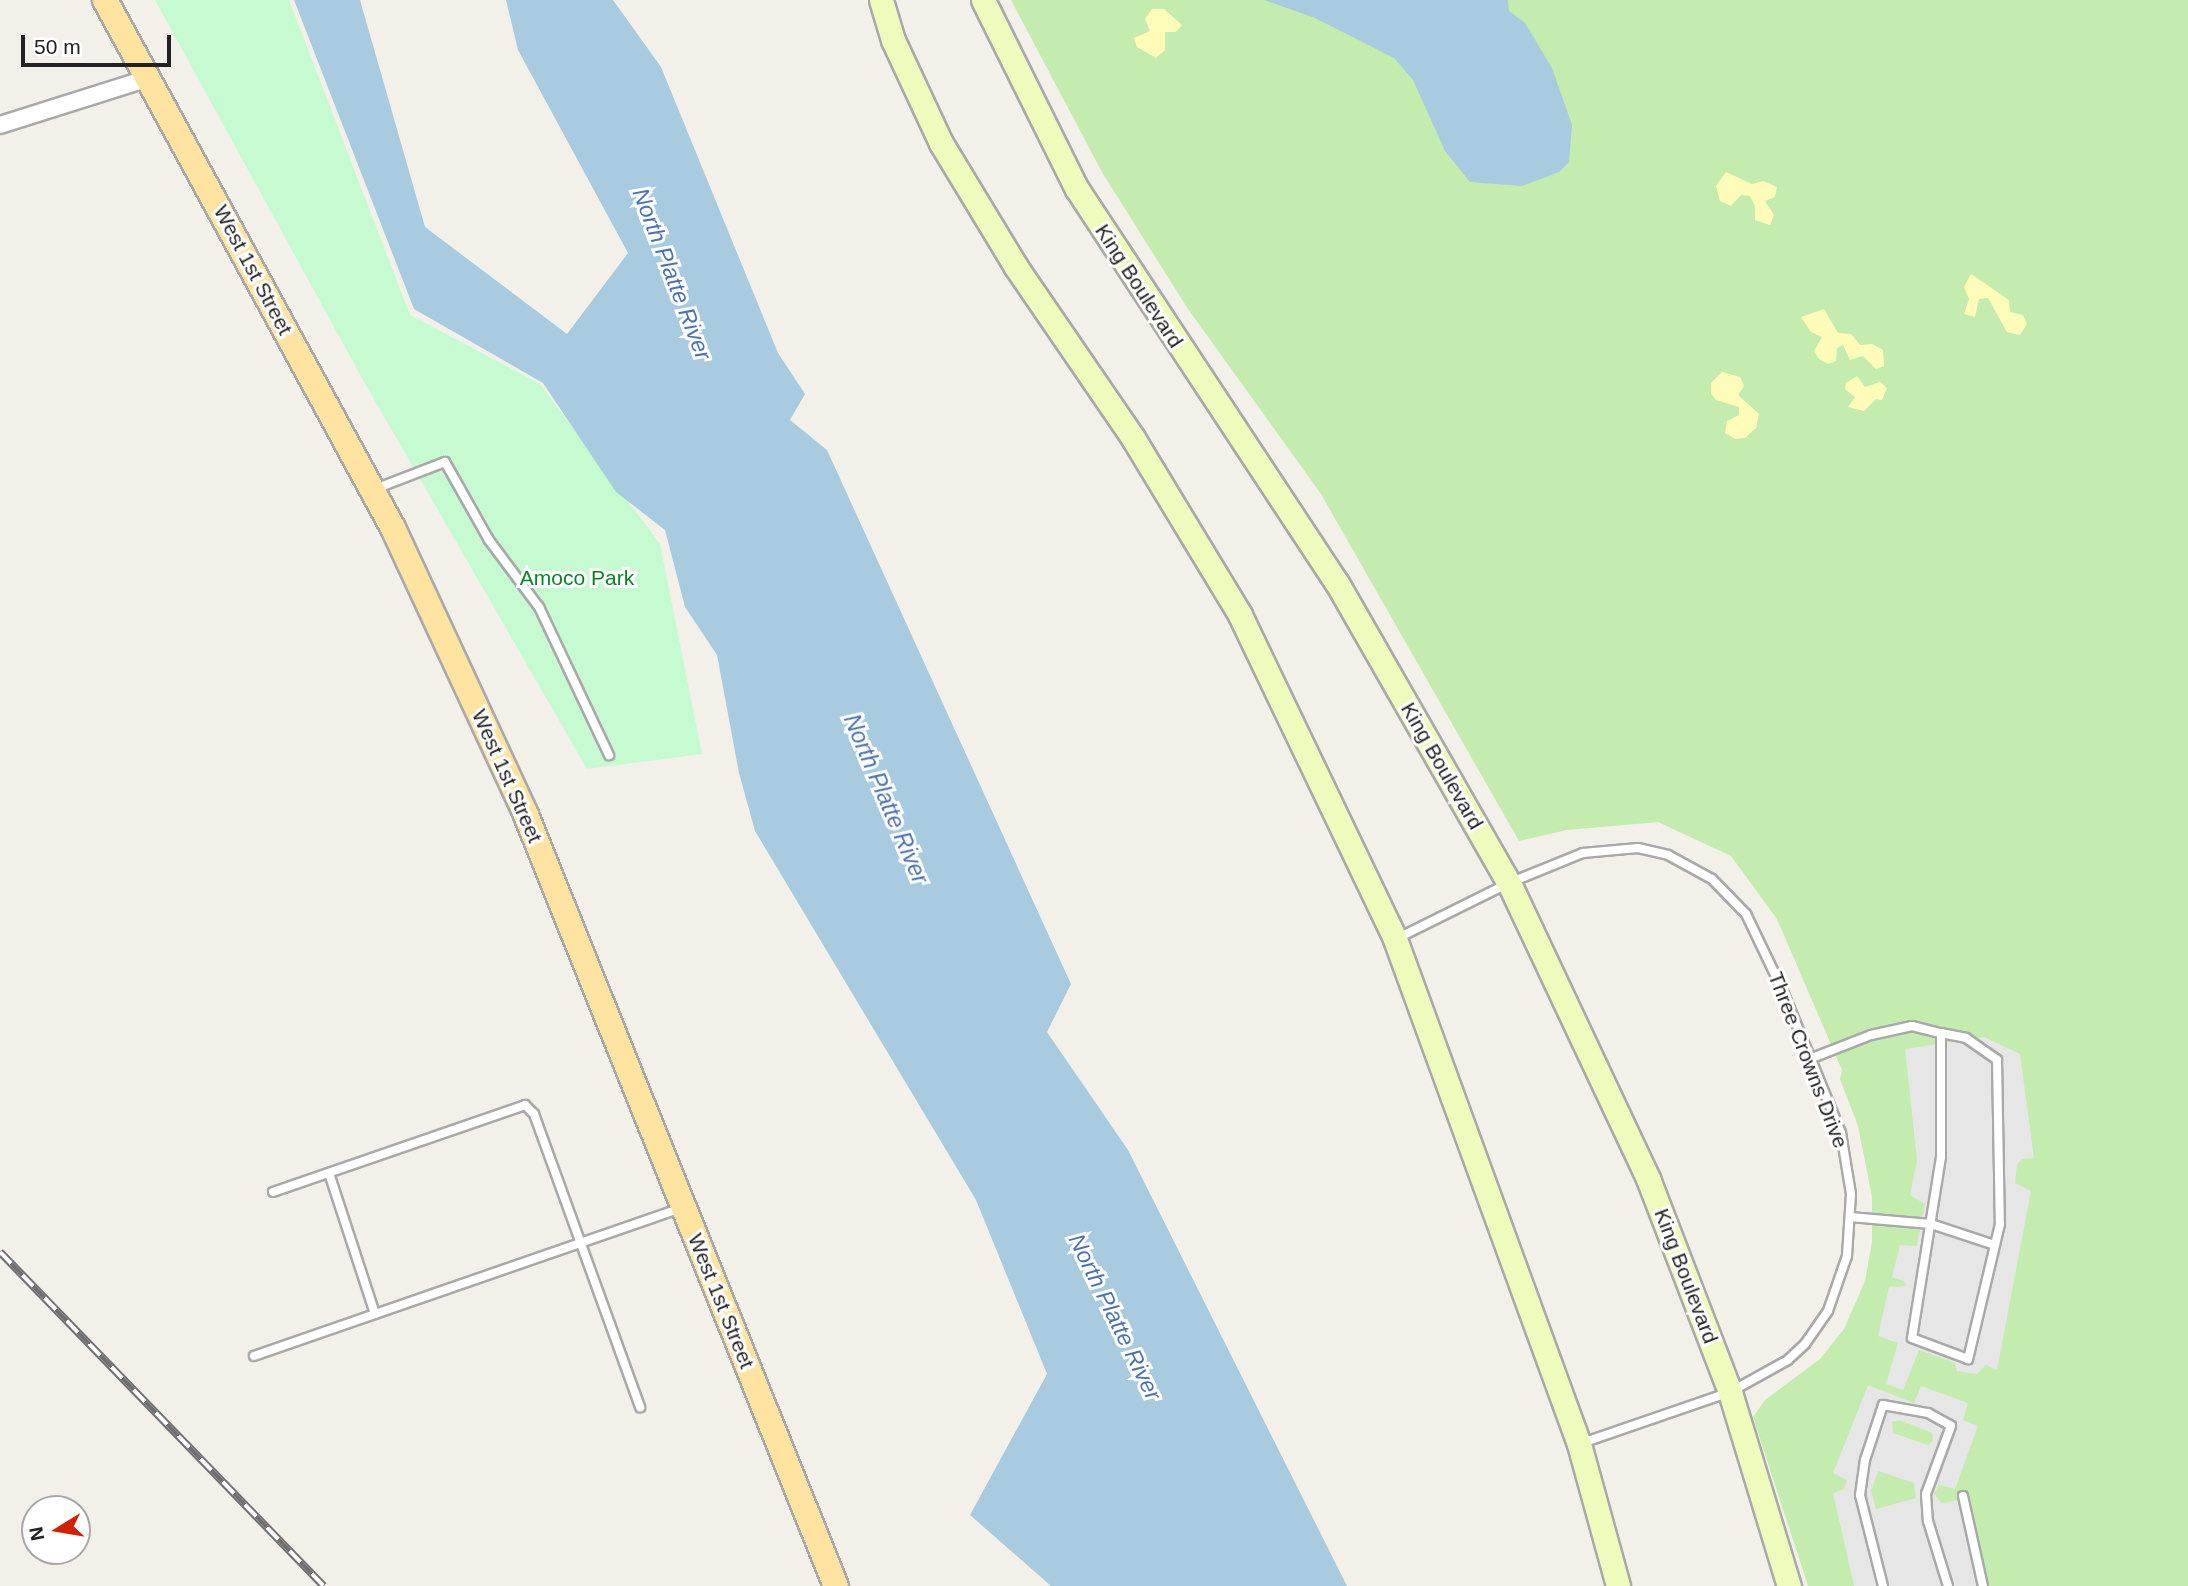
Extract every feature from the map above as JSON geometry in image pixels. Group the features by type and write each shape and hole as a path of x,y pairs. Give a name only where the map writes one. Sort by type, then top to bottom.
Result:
{"main road":[{"name":"West 1st Street","path":"106,0 372,490 526,815 836,1586"}],"street":[{"path":"881,0 893,40 941,143 1016,267 1133,438 1240,615 1395,939 1579,1444 1618,1586"},
{"name":"King Boulevard","path":"983,0 1077,189 1337,583 1509,883 1649,1181 1730,1392 1789,1586"},
{"path":"0,125 149,78"}],"lane":[{"path":"372,490 445,462 489,540 539,607 609,755"},
{"name":"Three Crowns Drive","path":"1395,939 1509,883 1583,853 1609,848 1638,848 1696,867 1728,892 1746,914 1812,1058 1841,1133 1850,1217 1842,1280 1812,1336 1788,1360 1730,1392 1579,1444"},
{"path":"1812,1058 1871,1035 1912,1026 1941,1032 1966,1038 1997,1060 2000,1224 1968,1359 1912,1338 1941,1157 1941,1032"},
{"path":"274,1192 525,1105 534,1114 640,1407"},
{"path":"330,1173 374,1314"},
{"path":"254,1356 683,1207"},
{"path":"1850,1217 1931,1224 1995,1245"},
{"path":"1884,1586 1860,1495 1865,1460 1883,1405 1928,1413 1951,1426 1926,1494 1928,1521 1948,1586"},
{"path":"1963,1496 1983,1586"}],"green space":[{"name":"Amoco Park","path":"155,0 289,0 410,315 540,384 660,544 702,754 587,769 363,380"},
{"path":"1011,0 2188,0 2188,1586 1808,1586 1753,1417 1765,1400 1820,1359 1844,1329 1865,1281 1872,1242 1872,1197 1858,1126 1840,1079 1842,1070 1777,919 1731,856 1658,822 1567,830 1519,841 1321,494 1188,309 1103,174"}],"sand":[{"path":"1152,9 1164,9 1182,25 1176,32 1165,32 1165,50 1156,58 1137,47 1134,38 1150,31 1145,19"},
{"path":"1726,172 1752,184 1763,181 1777,187 1775,197 1765,201 1774,215 1770,225 1755,220 1755,206 1750,196 1741,195 1731,206 1720,201 1716,186"},
{"path":"1971,274 2009,300 2010,312 2023,315 2027,324 2020,335 2007,332 1988,298 1979,299 1975,317 1964,314 1969,299 1964,287"},
{"path":"1824,309 1838,333 1851,334 1860,345 1872,344 1883,350 1884,366 1876,369 1863,356 1850,360 1843,345 1837,348 1836,361 1828,364 1819,359 1814,351 1822,337 1811,332 1801,317"},
{"path":"1722,372 1740,377 1744,386 1738,395 1759,414 1756,428 1745,438 1735,439 1725,433 1727,421 1739,415 1739,407 1716,400 1711,394 1711,383"},
{"path":"1857,376 1865,387 1880,382 1887,388 1882,400 1876,399 1864,411 1848,407 1855,397 1845,389 1846,383"}],"shaded area":[{"path":"1984,1037 2020,1054 2034,1158 2022,1159 2017,1165 2015,1183 2031,1191 1997,1370 1986,1365 1977,1374 1957,1371 1955,1363 1919,1350 1903,1390 1886,1384 1898,1343 1878,1336 1889,1287 1906,1286 1904,1281 1892,1277 1900,1245 1917,1246 1925,1204 1910,1195 1917,1160 1905,1049"},
{"path":"1868,1385 1914,1403 1921,1386 1968,1403 1963,1420 1978,1426 1955,1489 1939,1485 1934,1494 1942,1503 1959,1500 1978,1586 1854,1586 1833,1493 1844,1489 1847,1480 1833,1473","holes":["1900,1420 1932,1433 1933,1441 1928,1445 1893,1433 1892,1422","1878,1471 1914,1483 1916,1498 1876,1509 1871,1491"]}],"water":[{"name":"North Platte River","path":"294,0 360,0 425,227 567,334 628,253 518,50 506,0 613,0 661,67 778,353 805,394 790,420 827,450 1071,984 1047,1032 1128,1150 1347,1586 1051,1586 970,1515 1047,1374 976,1200 755,831 739,773 717,655 685,607 665,530 616,492 543,383 414,309"},
{"path":"1264,0 1508,0 1509,11 1525,23 1552,68 1572,125 1569,162 1559,172 1522,186 1470,182 1445,151 1413,80 1394,58 1315,18"}],"railway":[{"path":"0,1252 324,1586"}]}
